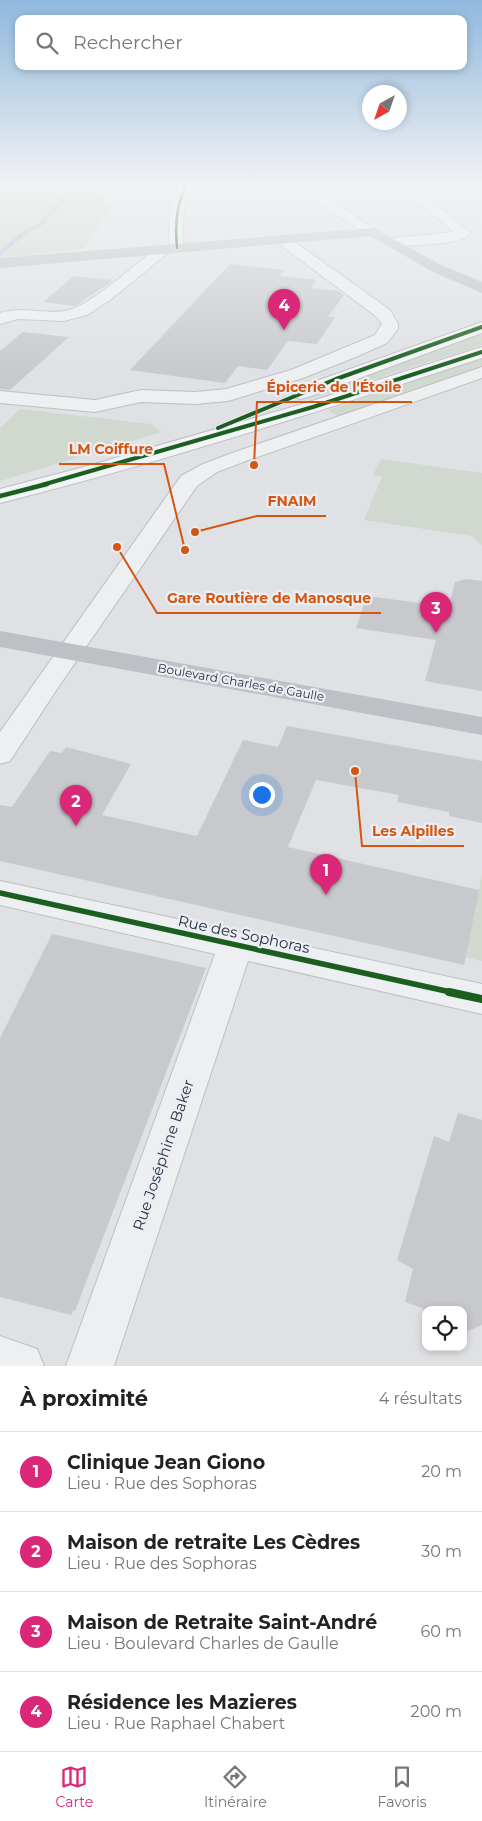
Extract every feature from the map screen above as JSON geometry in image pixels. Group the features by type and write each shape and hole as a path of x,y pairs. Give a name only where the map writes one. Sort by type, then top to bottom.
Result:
{"main road":[{"path":"163,451 320,386 478,327"},
{"path":"0,496 92,472 313,407 482,352"}],"street":[{"path":"7,263 186,248"},
{"path":"0,397 95,406 141,396 195,398 223,396 297,374 352,352 386,334 390,324 384,314 294,248"},
{"path":"402,248 482,298"},
{"path":"0,319 18,314 64,316 82,312 170,249"},
{"path":"436,268 482,286"},
{"path":"0,754 189,480 210,468 481,373"},
{"name":"Boulevard Charles de Gaulle","path":"0,639 482,726"},
{"name":"Rue des Sophoras","path":"0,893 482,999"},
{"name":"Rue Joséphine Baker","path":"90,1366 236,944"},
{"path":"0,1360 20,1366"}],"shaded area":[{"path":"0,248 84,248 83,249 0,257"},
{"path":"482,333 482,345 307,400 330,388"},
{"path":"482,358 482,366 338,416 328,410"},
{"path":"20,409 151,424 162,432 0,481 0,428"},
{"path":"381,459 482,473 482,545 472,536 364,520 382,477 373,475"},
{"path":"482,874 482,961 465,957"}],"building":[{"path":"230,264 284,270 279,276 316,280 311,288 338,291 344,295 328,317 335,317 317,344 288,341 267,370 238,366 225,383 130,370"},
{"path":"74,276 114,280 75,306 43,302"},
{"path":"23,332 69,337 10,390 0,389 0,351"},
{"path":"466,579 482,581 482,691 425,681 436,640 356,628 367,596 449,607 455,582"},
{"path":"287,726 482,761 482,823 449,816 449,812 397,802 399,795 316,780 288,847 479,890 464,965 0,861 0,805 12,807 50,751 62,753 66,747 131,764 102,815 197,836 243,740 278,747"},
{"path":"52,934 206,968 75,1311 71,1315 0,1297 0,1038"},
{"path":"458,1113 482,1120 482,1325 467,1331 467,1306 422,1306 422,1308 405,1302 413,1269 397,1260 434,1136 449,1142"}],"waterway":[{"path":"0,254 7,248"}],"cycle path":[{"path":"218,428 336,379 482,327"},
{"path":"0,496 92,472 313,407 482,352"},
{"path":"0,893 482,999"}],"place":[{"name":"Résidence les Mazieres","path":"284,330"},
{"name":"Épicerie de l'Étoile","path":"254,465"},
{"name":"FNAIM","path":"195,532"},
{"name":"Gare Routière de Manosque","path":"117,547"},
{"name":"LM Coiffure","path":"185,550"},
{"name":"Maison de Retraite Saint-André","path":"436,633"},
{"name":"Les Alpilles","path":"355,771"},
{"name":"Maison de retraite Les Cèdres","path":"76,826"},
{"name":"Clinique Jean Giono","path":"326,895"}]}
